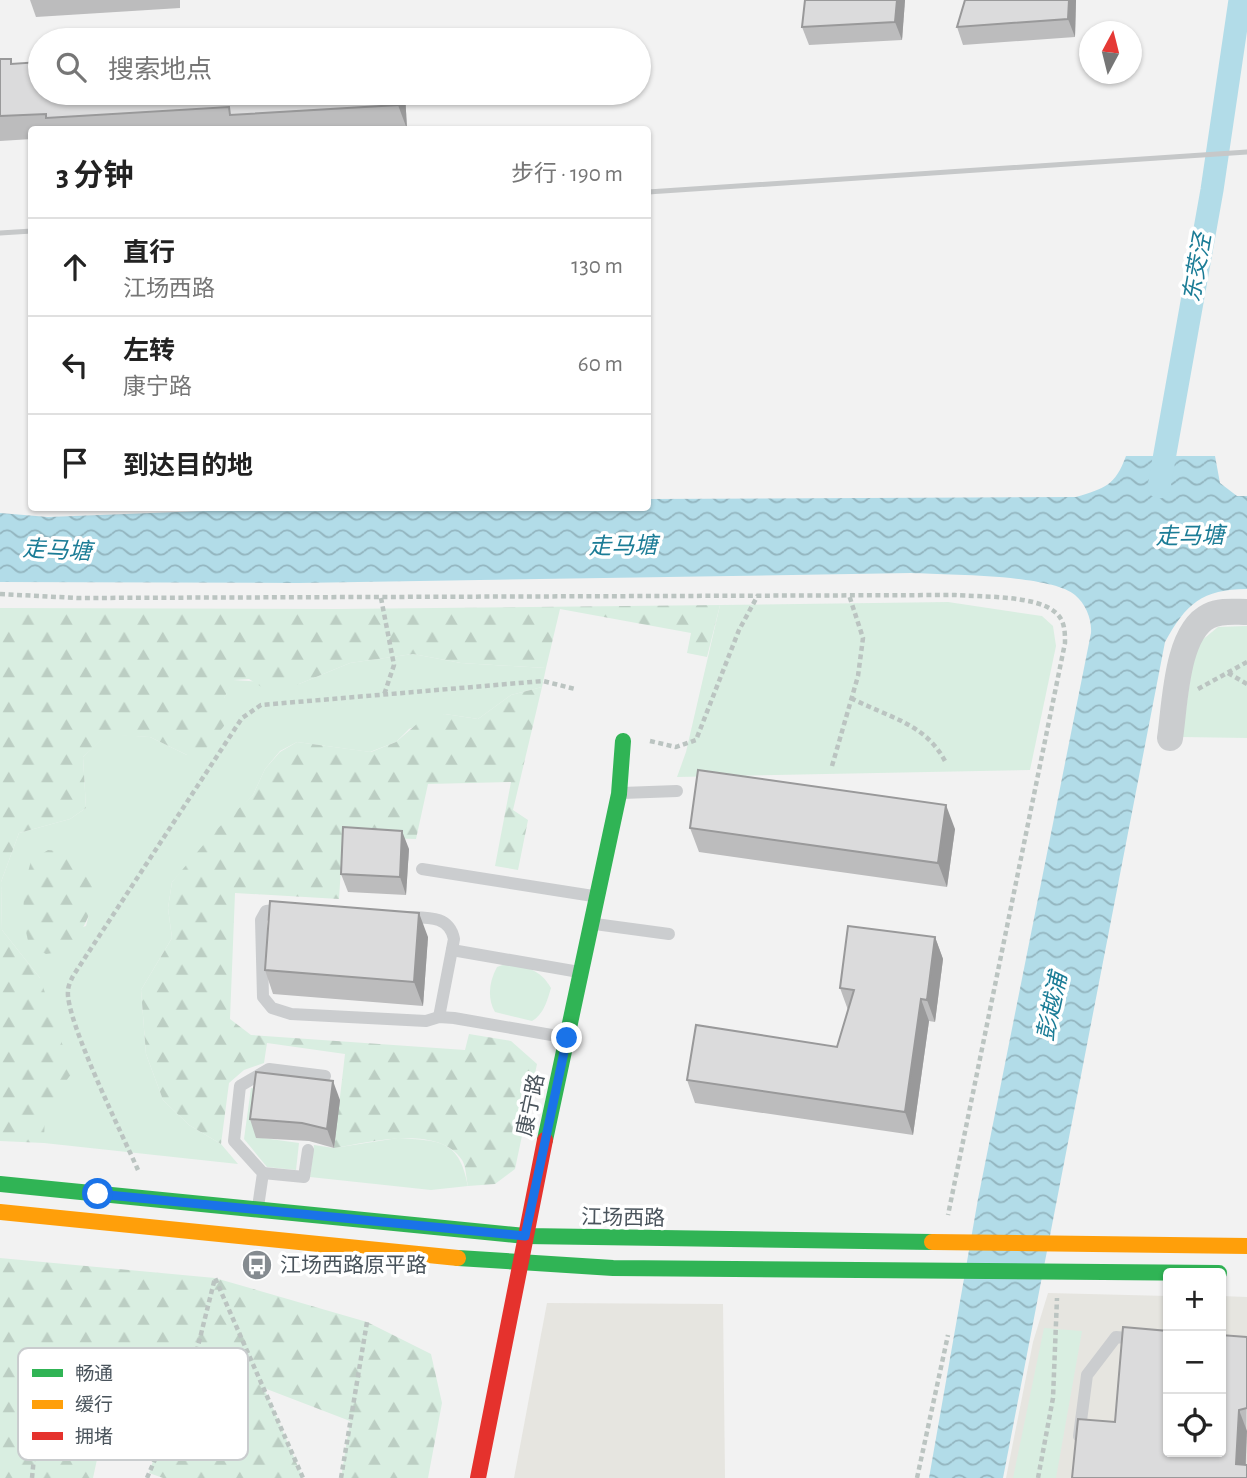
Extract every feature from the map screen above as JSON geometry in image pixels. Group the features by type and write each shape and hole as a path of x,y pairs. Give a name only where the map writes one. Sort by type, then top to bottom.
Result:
{"main road":[{"name":"康宁路","path":"478,1478 518,1264 619,793 623,741"},
{"name":"江场西路","path":"0,1184 525,1236 1247,1246"},
{"path":"0,1212 518,1264 613,1268 1163,1272"}],"street":[{"path":"1170,738 1184,647 1195,626 1208,616 1222,612 1247,612"}],"lane":[{"path":"619,793 677,791"},
{"path":"422,869 597,897"},
{"path":"293,909 266,911 261,920 263,997 272,1008 291,1014 426,1021 439,1017 567,1038"},
{"path":"386,916 439,919 447,923 454,939 439,1017"},
{"path":"592,923 668,934"},
{"path":"452,950 582,972"},
{"path":"308,1150 304,1177 263,1173 234,1141 240,1086 269,1069 325,1076"},
{"path":"258,1211 263,1173"},
{"path":"1077,1452 1087,1375 1116,1337 1163,1342"}],"path":[{"path":"0,594 77,598 849,595 1005,598 1055,612 1065,626 1065,643 1044,757 988,1011 943,1242"},
{"path":"623,741 640,738 676,747 696,740 739,630 758,595"},
{"path":"832,765 858,676 863,638 849,595"},
{"path":"381,598 394,665 384,695"},
{"path":"1176,701 1247,662"},
{"path":"1227,673 1247,684"},
{"path":"150,1199 70,1008 68,991 73,976 242,718 261,705 543,681 575,689"},
{"path":"851,698 920,729 937,745 946,763"},
{"path":"1038,1478 1054,1398 1051,1270"},
{"path":"198,1348 215,1278 246,1348"},
{"path":"341,1478 367,1322"},
{"path":"918,1478 947,1335"},
{"path":"248,1353 303,1478"},
{"path":"32,1478 34,1460"},
{"path":"147,1478 155,1460"}],"shaded area":[{"path":"1048,1293 1163,1296 1163,1457 1226,1457 1226,1296 1247,1297 1247,1478 1006,1478 1033,1342"},
{"path":"547,1303 723,1304 725,1478 514,1478"}],"green space":[{"path":"948,602 1042,616 1053,626 1056,646 1030,770 677,777 686,752 720,605"},
{"path":"720,605 707,657 687,653 691,633 560,609 546,668 461,663 413,654 350,663 299,684 268,691 249,679 234,680 224,698 224,726 201,755 187,755 150,737 107,735 83,757 86,808 70,819 19,833 1,882 2,930 40,978 72,1073 45,1109 44,1143 0,1141 0,608 337,609"},
{"path":"1247,626 1247,738 1182,737 1195,646 1218,627"},
{"path":"413,654 461,663 546,668 542,687 511,695 478,719 445,714 409,729 396,742 370,752 297,742 280,751 265,769 253,795 172,882 168,908 172,938 141,990 146,1054 163,1100 189,1125 221,1144 238,1164 44,1143 40,978 2,930 1,882 19,833 70,819 86,808 83,757 107,734 150,737 187,755 224,726 224,698 233,680 299,684 350,663","holes":["91,907 86,926 29,945"]},
{"path":"542,687 513,810 528,820 518,870 495,866 511,782 428,784 416,839 343,837 339,899 235,893 230,1019 251,1035 465,1050 469,1034 511,1041 537,1064 515,1169 495,1184 468,1186 462,1160 451,1149 437,1142 402,1138 334,1148 345,1054 267,1043 264,1063 244,1070 229,1083 221,1144 189,1125 163,1100 146,1054 141,990 172,938 168,908 172,882 215,831 253,795 265,769 280,752 297,742 371,752 396,742 425,717 445,714 478,719 511,695"},
{"path":"48,850 81,853 98,869 98,880 90,912 68,951 46,954 29,945 24,903 31,861"},
{"path":"508,963 538,973 551,988 542,1011 532,1021 495,1012 492,1007 492,978 497,967"},
{"path":"251,1088 262,1090 256,1137 299,1143 296,1170 267,1167 244,1139"},
{"path":"398,1138 436,1142 453,1151 459,1159 468,1186 431,1190 310,1177 314,1145 334,1148"},
{"path":"0,1258 215,1278 367,1322 431,1354 442,1403 428,1478 341,1478 350,1421 264,1388 303,1478 163,1478 149,1473 153,1460 248,1460 248,1348 18,1348 18,1460 97,1460 93,1478 0,1478"},
{"path":"1044,1328 1082,1331 1056,1478 1013,1478"}],"water":[{"path":"1126,456 1215,456 1220,483 1237,496 1247,496 1247,589 1218,592 1197,601 1180,618 1165,642 1003,1478 929,1478 978,1199 1091,633 1088,612 1075,595 1062,588 1022,579 911,573 298,583 0,582 0,513 48,517 203,511 651,511 651,499 1076,497 1108,484"}],"building":[{"path":"805,0 897,0 895,22 802,27"},
{"path":"965,0 1069,0 1068,19 957,27"},
{"path":"0,59 11,59 11,64 28,63 28,105 398,105 230,115 229,107 46,118 46,114 0,116"},
{"path":"698,770 946,805 938,863 690,828"},
{"path":"343,827 402,831 400,877 341,874"},
{"path":"270,901 419,913 414,982 265,970"},
{"path":"848,926 935,937 927,1000 921,999 905,1112 687,1080 696,1025 837,1047 854,990 840,988"},
{"path":"256,1072 333,1081 327,1129 302,1123 250,1119"},
{"path":"1123,1327 1163,1331 1163,1457 1226,1457 1226,1335 1247,1337 1247,1408 1239,1410 1236,1464 1247,1465 1247,1478 1072,1478 1078,1419 1115,1422"}],"waterway":[{"name":"东茭泾","path":"1159,487 1212,190 1240,0"}],"railway":[{"path":"651,192 1247,152"},
{"path":"0,233 28,231"}],"traffic: fast":[{"path":"545,1140 619,794 623,741"},
{"path":"0,1184 525,1236 932,1242"},
{"path":"458,1258 613,1268 1163,1273"}],"traffic: slow":[{"path":"0,1212 458,1258"},
{"path":"932,1242 1247,1246"}],"traffic: jam":[{"path":"478,1478 545,1140"}],"place":[{"name":"江场西路原平路","path":"257,1265"}],"route":[{"path":"98,1194 525,1236 567,1038"}],"water label":[{"name":"走马塘","path":"1190,537"},
{"name":"走马塘","path":"623,547"},
{"name":"走马塘","path":"57,551"},
{"name":"彭越浦","path":"1053,1007"}]}
